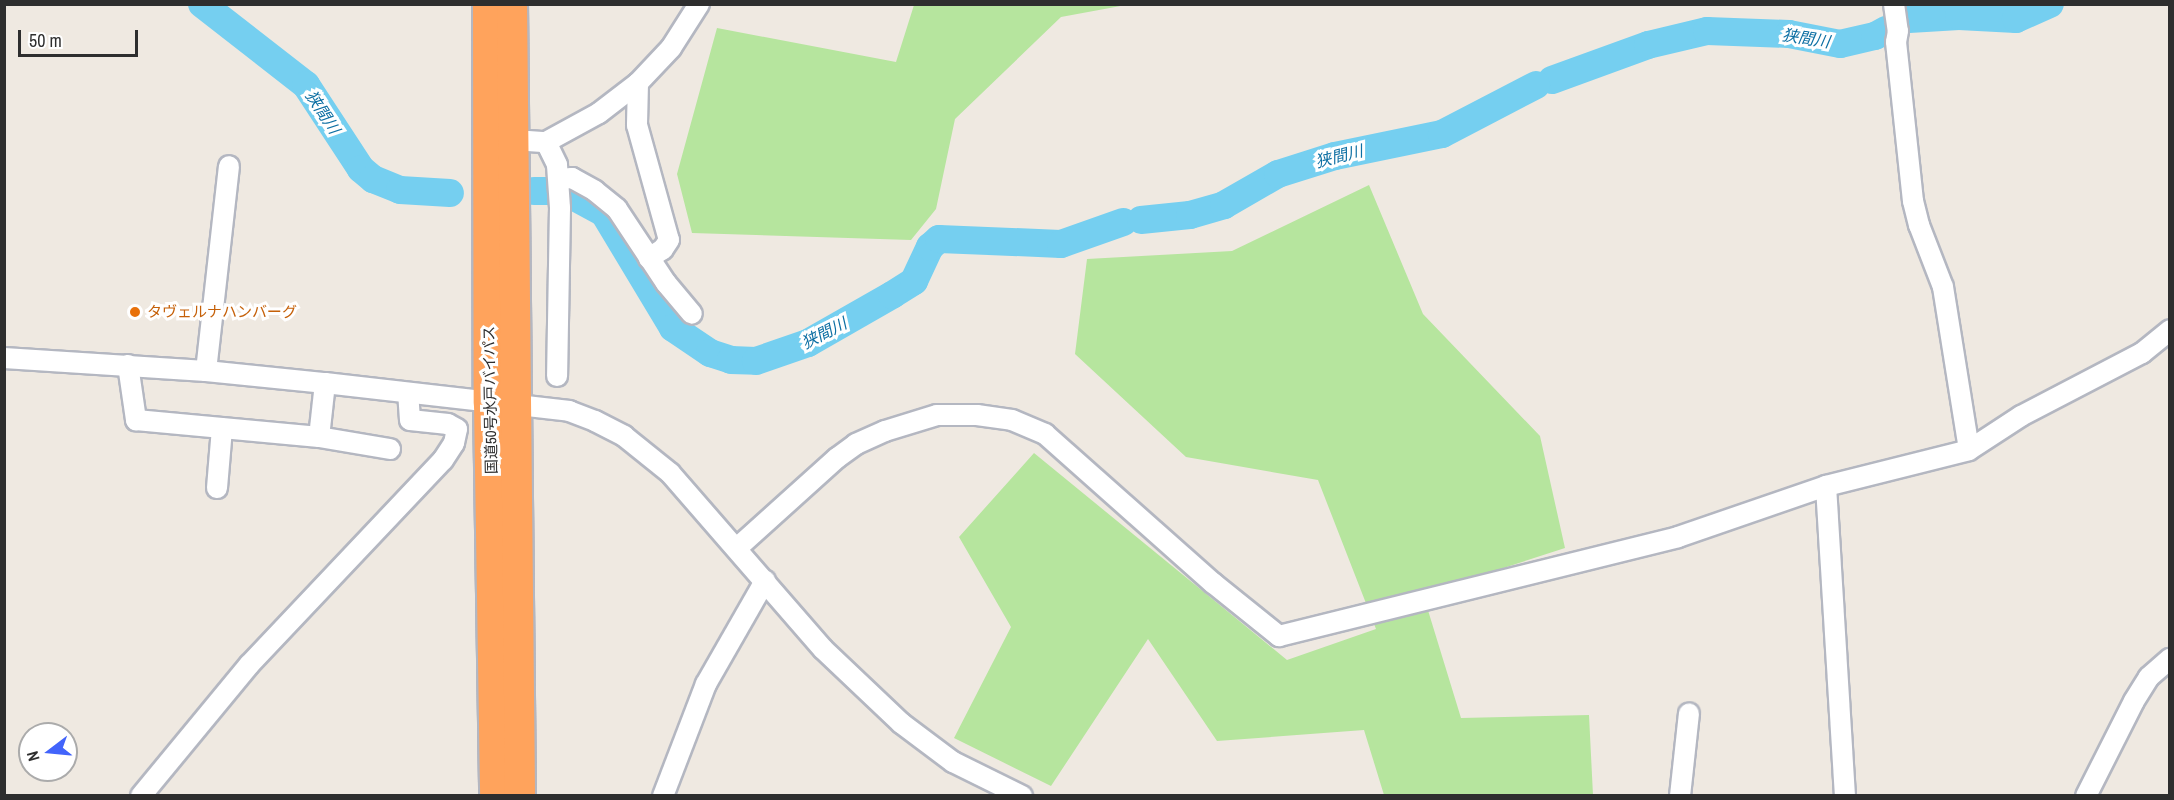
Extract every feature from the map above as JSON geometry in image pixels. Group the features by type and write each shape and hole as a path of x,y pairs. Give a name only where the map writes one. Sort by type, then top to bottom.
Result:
{"highway":[{"name":"国道50号水戸バイパス","path":"488,4 520,795"},
{"name":"国道50号水戸バイパス","path":"495,795 503,404 514,140 512,4"}],"street":[{"path":"514,140 546,142 599,113 638,83 670,48 699,4"},
{"path":"1894,4 1898,32 1896,42 1914,201 1919,225 1943,287 1969,450"},
{"path":"638,83 637,125 669,240 663,249 649,258"},
{"path":"546,142 554,153 559,179 556,376"},
{"path":"206,371 229,166"},
{"path":"559,179 572,178 595,191 617,209 649,258 692,314"},
{"path":"737,548 837,458 856,444 885,431 937,415 978,415 1012,420 1045,434 1213,583 1279,636 1678,537 1826,486 1969,450 2022,416 2142,353 2169,330"},
{"path":"4,358 206,371 569,411 624,436 670,473 850,678 901,723 953,762 999,791 1022,795"},
{"path":"128,365 136,420 320,437 390,449"},
{"path":"320,437 325,383"},
{"path":"141,795 249,665 443,460 454,443 457,429 448,424 410,420 408,394"},
{"path":"217,488 222,428"},
{"path":"1826,486 1845,795"},
{"path":"663,795 706,684 765,581"},
{"path":"2086,795 2134,701 2150,677 2169,659"},
{"path":"1680,795 1689,713"}],"green space":[{"path":"914,5 1126,5 1061,17 955,119 936,209 911,240 692,233 677,174 717,28 896,62"},
{"path":"1369,185 1423,314 1540,436 1565,548 1423,594 1461,718 1589,715 1593,795 1384,795 1364,730 1217,741 1148,639 1051,786 954,738 1011,627 959,537 1034,453 1287,660 1376,629 1318,480 1186,457 1075,354 1087,259 1232,251"}],"waterway":[{"name":"狭間川","path":"202,4 306,85 361,169 373,179 400,190 450,193"},
{"name":"狭間川","path":"1909,19 1959,16 2016,19 2050,4"},
{"name":"狭間川","path":"1552,80 1648,45 1707,31 1789,34 1840,44 1875,36 1886,30"},
{"name":"狭間川","path":"1141,220 1190,215 1224,205 1278,174 1335,156 1442,134 1536,85"},
{"name":"狭間川","path":"534,191 554,191"},
{"name":"狭間川","path":"567,193 604,213 673,328 710,353 731,360 756,361 808,343 892,295 914,281 930,247 939,239 1061,244 1123,222"}],"place":[{"name":"タヴェルナハンバーグ","path":"135,312"}]}
